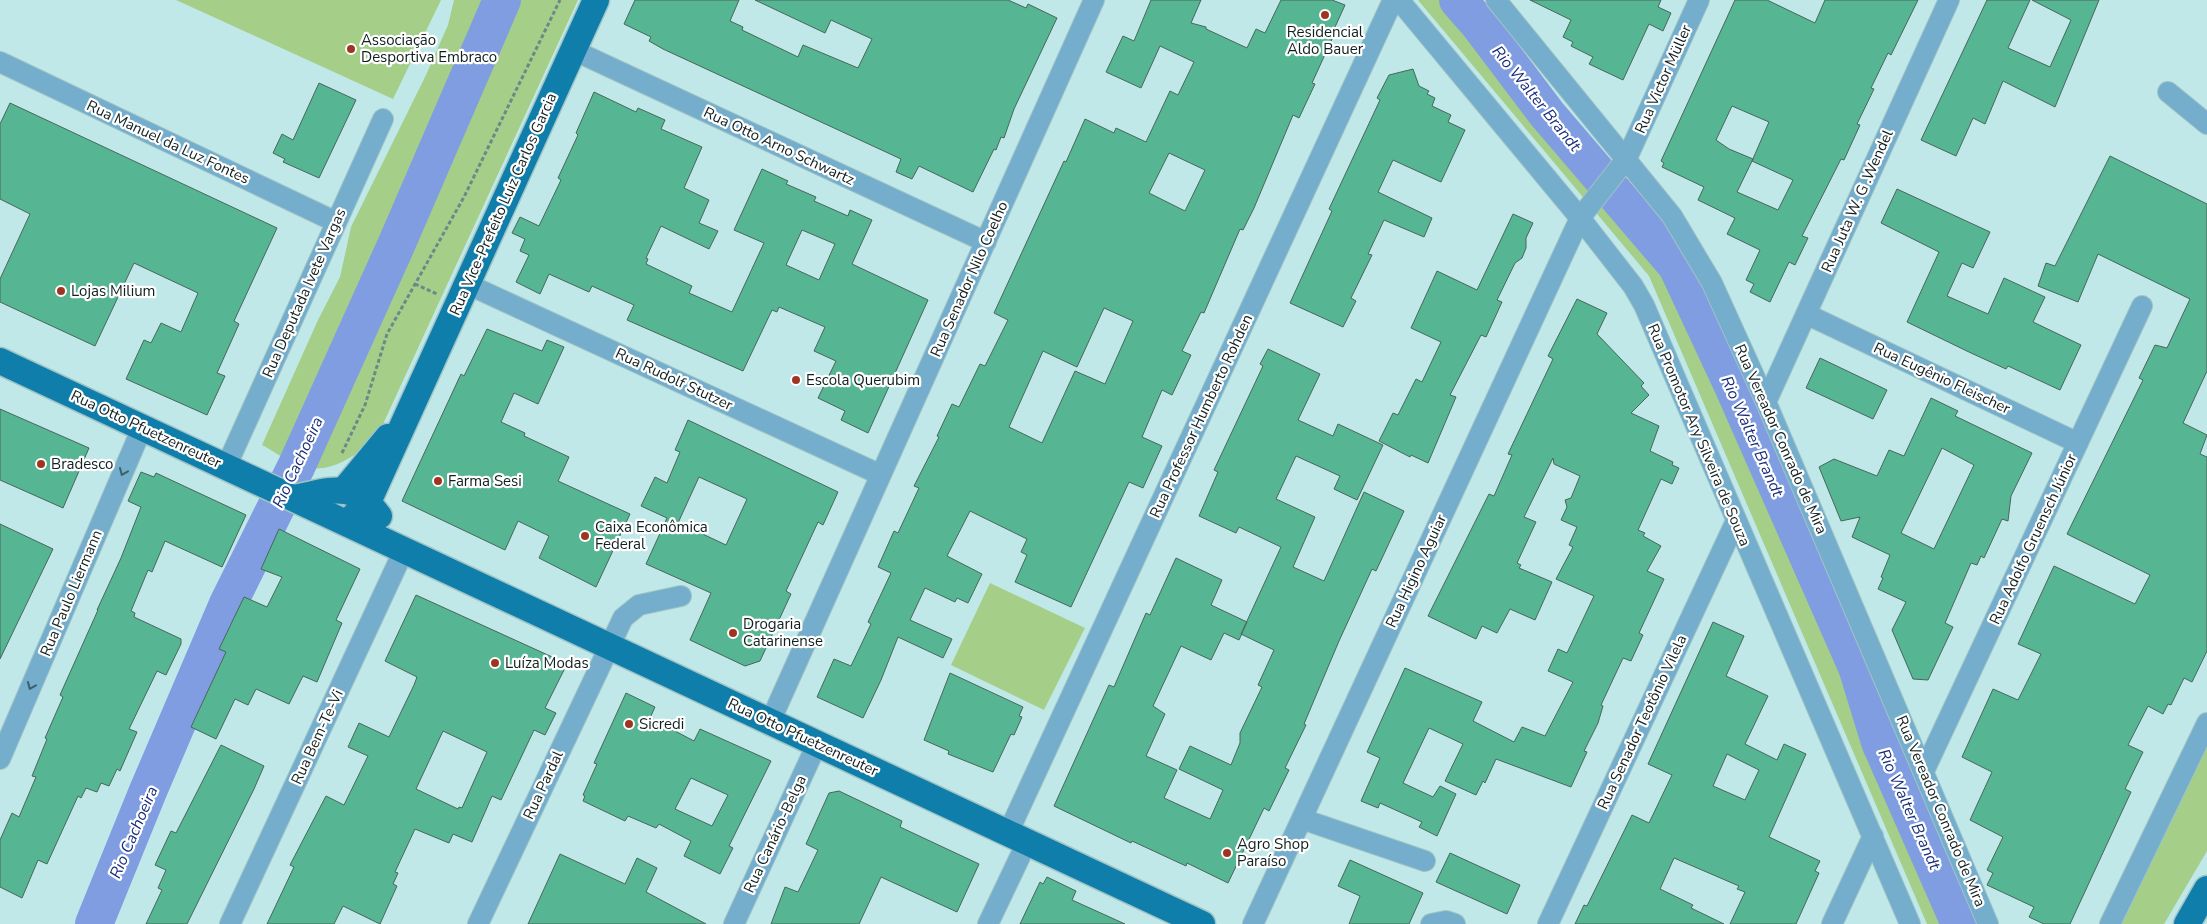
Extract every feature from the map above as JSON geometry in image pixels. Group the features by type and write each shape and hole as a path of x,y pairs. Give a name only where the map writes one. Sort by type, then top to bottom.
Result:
{"main road":[{"name":"Rua Vice-Prefeito Luiz Carlos Garcia","path":"368,502 596,0"},
{"name":"Rua Otto Pfuetzenreuter","path":"0,361 1202,924"},
{"name":"Rua Vice-Prefeito Luiz Carlos Garcia","path":"352,480 410,409"},
{"path":"283,493 352,480 347,523"},
{"name":"Rua Otto Pfuetzenreuter","path":"352,480 404,550"},
{"path":"347,523 368,502"},
{"path":"2187,924 2207,889"}],"street":[{"name":"Rua Senador Nilo Coelho","path":"770,722 1093,0"},
{"name":"Rua Professor Humberto Rohden","path":"988,924 1017,838 1393,0"},
{"name":"Rua Promotor Ary Silveira de Souza","path":"1399,0 1580,218 1633,286 1644,305 1910,924"},
{"name":"Rua Vereador Conrado de Mira","path":"1496,0 1627,158 1672,216 1712,283 1766,402 1988,924"},
{"name":"Rua Victor Müller","path":"1580,218 1627,158 1699,0"},
{"name":"Rua Juta W. G .Wendel","path":"1766,402 1949,0"},
{"name":"Rua Otto Arno Schwartz","path":"573,50 986,242"},
{"name":"Rua Manuel da Luz Fontes","path":"0,62 336,222"},
{"path":"2168,92 2207,124"},
{"name":"Rua Deputada Ivete Vargas","path":"226,466 383,119"},
{"name":"Rua Higino Aguiar","path":"1253,924 1580,218"},
{"name":"Rua Rudolf Stutzer","path":"467,284 881,475"},
{"name":"Rua Adolfo Gruensch Júnior","path":"1924,771 2142,306"},
{"name":"Rua Eugênio Fleischer","path":"1806,314 2078,443"},
{"name":"Rua Paulo Liermann","path":"0,759 142,428"},
{"name":"Rua Senador Teotônio Vilela","path":"1548,924 1736,521"},
{"name":"Rua Bem-Te-Vi","path":"230,924 404,550"},
{"name":"Rua Pardal","path":"478,924 608,646 623,618 638,605 681,596"},
{"path":"2110,924 2207,723"},
{"name":"Rua Canário-Belga","path":"734,924 817,744"},
{"path":"1302,819 1425,861"},
{"path":"1832,924 1873,836"},
{"path":"1430,924 1446,921 1455,924"}],"path":[{"path":"352,480 336,465 365,406 387,334 464,197 560,0"}],"green space":[{"name":"Associação Desportiva Embraco","path":"176,0 441,0 393,99"},
{"path":"454,0 578,0 378,435 361,450 341,463 330,467 308,468 296,464 262,445 318,320 340,277 351,227 426,75 448,25"},
{"path":"1418,0 1466,0 1692,278 1976,924 1927,924 1649,276"},
{"path":"990,583 1085,628 1044,710 951,665"},
{"path":"2207,746 2207,851 2164,924 2119,924"}],"building":[{"path":"635,0 739,0 730,21 743,27 742,30 798,57 803,45 858,68 872,39 831,20 825,33 755,0 1008,0 1026,8 1028,4 1057,18 1014,109 1004,138 1001,137 996,150 994,149 973,192 919,166 912,179 896,172 901,159 663,49 649,41 651,37 624,24"},
{"path":"1151,0 1201,0 1191,23 1206,27 1206,29 1247,48 1256,29 1265,33 1281,0 1332,0 1345,5 1312,83 1315,84 1299,118 1293,115 1254,208 1243,230 1240,229 1204,313 1201,312 1182,351 1191,355 1172,395 1162,390 1142,437 1162,446 1143,488 1129,482 1071,607 1015,582 1027,555 1021,552 1027,539 970,511 947,556 982,574 968,603 957,598 955,602 925,588 910,620 952,639 943,658 898,637 863,718 817,697 834,659 851,666 871,624 868,622 891,573 878,567 894,531 898,533 919,488 914,486 939,437 937,436 952,404 959,407 980,364 985,366 1008,320 994,313 1085,119 1114,133 1116,128 1146,142 1170,91 1178,95 1194,62 1160,46 1141,88 1106,72 1123,36 1134,41","holes":["1169,153 1205,170 1185,211 1149,193","1104,308 1133,321 1105,384 1075,371 1042,443 1009,427 1043,351 1077,367"]},
{"path":"1530,0 1661,0 1658,7 1671,13 1663,31 1649,24 1623,80 1589,64 1593,57 1571,46 1573,42 1563,37 1571,20"},
{"path":"1735,0 1767,0 1815,23 1825,0 1918,0 1891,55 1888,53 1871,88 1874,89 1857,124 1860,125 1844,160 1841,159 1802,236 1808,238 1795,265 1789,262 1770,302 1750,292 1754,284 1746,280 1760,250 1727,234 1735,218 1698,200 1704,187 1662,167 1664,163 1661,161","holes":["1732,106 1769,122 1753,159 1729,149 1716,140","1752,161 1793,180 1778,210 1737,192"]},
{"path":"1987,0 2030,0 2008,48 2050,67 2071,20 2032,0 2099,0 2055,107 2003,81 1985,124 1973,118 1956,156 1921,140"},
{"path":"1413,69 1419,86 1429,91 1427,94 1435,98 1432,106 1451,115 1448,122 1465,130 1441,182 1393,160 1378,192 1432,218 1424,237 1384,220 1368,254 1372,255 1351,298 1356,301 1343,327 1290,303 1332,211 1329,209 1380,100 1377,98 1389,75"},
{"path":"319,83 356,100 319,178 283,162 285,159 273,153 282,134 293,140"},
{"path":"594,92 636,112 638,108 665,120 661,129 702,147 684,188 709,200 699,223 718,231 709,249 661,226 646,258 648,259 646,264 692,286 689,293 732,312 764,243 734,230 762,169 788,181 786,184 816,197 814,201 848,216 850,210 872,220 852,264 928,300 868,433 841,420 845,411 818,398 836,361 814,351 825,327 779,307 777,312 772,310 743,371 627,320 634,305 592,286 589,292 549,274 540,294 516,282 529,255 520,251 525,239 512,233 520,217 539,226 561,180 558,178 578,135 576,133","holes":["802,230 835,244 819,280 786,265"]},
{"path":"10,103 277,228 234,321 239,324 217,373 225,376 207,415 126,379 144,340 151,343 161,323 181,332 198,293 134,263 95,346 0,302 0,279 30,214 0,199 0,124"},
{"path":"2110,156 2207,204 2207,371 2183,423 2207,435 2200,454 2207,457 2207,651 2192,682 2184,678 2171,705 2168,704 2163,714 2148,706 2128,745 2143,752 2125,789 2131,792 2070,924 2044,924 2029,917 2034,907 1987,885 1993,873 1987,870 2003,837 1970,820 1992,772 1962,757 1993,689 2018,700 2041,654 2018,644 2054,566 2135,604 2150,575 2067,534 2143,380 2139,378 2155,345 2167,348 2190,299 2098,254 2078,302 2038,286 2046,263 2055,266"},
{"path":"1897,189 1990,232 1973,268 1962,263 1947,296 1988,314 2004,278 2045,297 2033,322 2081,345 2060,390 2008,366 2006,369 1907,322 1939,252 1881,223"},
{"path":"1513,214 1533,223 1526,238 1526,248 1522,258 1515,263 1497,300 1502,302 1486,337 1481,335 1450,395 1456,397 1428,463 1411,455 1410,457 1379,441 1393,413 1398,415 1416,379 1422,382 1441,342 1411,328 1437,271 1477,290"},
{"path":"1577,299 1607,313 1597,334 1644,383 1641,386 1649,395 1631,413 1659,426 1650,451 1673,462 1672,465 1679,468 1672,484 1661,479 1638,530 1645,533 1643,536 1661,546 1647,571 1664,579 1639,633 1643,635 1631,661 1623,658 1601,705 1603,706 1598,723 1584,751 1587,752 1571,787 1496,759 1485,783 1483,781 1476,795 1445,781 1463,744 1429,728 1403,783 1433,797 1440,786 1456,794 1437,836 1419,827 1422,822 1380,803 1378,808 1361,801 1380,758 1367,752 1405,668 1482,702 1473,721 1514,742 1522,727 1545,736 1573,682 1548,671 1558,649 1567,653 1594,596 1556,579 1573,547 1569,545 1577,527 1561,520 1567,507 1565,500 1571,498 1580,476 1554,464 1553,458 1524,517 1536,522 1517,563 1521,565 1519,568 1552,582 1535,620 1510,609 1497,633 1482,626 1476,639 1428,616 1489,494 1494,496 1512,455 1508,454 1553,359 1548,356"},
{"path":"487,329 542,351 547,340 564,347 538,404 514,393 501,422 525,433 524,436 569,457 558,481 630,514 596,587 539,558 549,536 518,521 505,550 402,501 461,374 464,376"},
{"path":"1268,349 1320,374 1298,420 1333,436 1338,424 1383,445 1357,500 1334,489 1340,476 1296,456 1276,499 1315,517 1293,567 1324,581 1364,492 1404,511 1376,571 1372,569 1339,641 1304,724 1306,725 1285,768 1289,770 1269,811 1264,808 1228,883 1187,863 1186,866 1132,841 1131,843 1054,806 1109,685 1114,687 1146,613 1150,615 1176,558 1222,580 1211,605 1247,622 1281,547 1239,527 1236,533 1199,516 1218,472 1214,470 1263,366 1260,364","holes":["1224,633 1239,640 1242,634 1274,650 1258,685 1262,687 1240,733 1240,743 1231,765 1190,746 1179,769 1223,790 1210,819 1164,798 1177,770 1146,756 1165,714 1153,706 1181,646 1211,660"]},
{"path":"1820,358 1887,390 1873,419 1806,388"},
{"path":"1931,398 1958,411 1955,416 2032,453 2011,496 2008,521 2002,519 1984,558 1981,556 1977,565 1971,563 1945,623 1953,627 1928,680 1913,679 1892,630 1906,602 1878,589 1890,555 1852,537 1860,517 1841,521 1819,467 1834,459 1877,476 1889,450 1904,456","holes":["1942,448 1974,465 1934,549 1901,533"]},
{"name":"Bradesco","path":"0,409 89,448 63,508 0,480"},
{"path":"688,420 838,492 823,525 818,522 786,591 791,594 760,661 745,666 690,640 711,593 646,564 667,518 641,506 655,477 667,483 680,452 675,450","holes":["699,477 747,499 726,545 678,523"]},
{"path":"141,472 154,477 156,473 246,515 222,567 165,541 152,572 148,570 131,611 135,613 134,617 181,639 181,644 166,675 157,671 129,729 137,732 120,771 117,769 109,786 101,783 97,792 86,788 81,798 78,796 47,864 38,860 22,898 0,887 0,840 12,813 19,817 36,777 32,776 47,739 45,738 63,697 60,695 121,558 141,507 128,501"},
{"path":"0,524 53,549 0,659"},
{"path":"279,529 360,569 336,620 342,623 317,682 303,676 289,704 256,689 248,705 235,699 216,739 191,727 226,652 219,649 244,597 267,607 282,577 261,569"},
{"path":"416,595 561,661 564,670 545,708 556,713 545,735 534,730 501,800 492,796 472,842 453,834 449,843 415,829 395,872 398,873 393,884 397,886 380,924 343,906 334,924 267,924 294,867 290,865 326,796 344,805 368,756 348,747 359,723 389,737 414,685 417,677 385,661","holes":["443,731 487,752 462,808 459,807 458,809 416,789"]},
{"path":"1713,622 1744,636 1726,676 1768,696 1745,744 1777,760 1784,744 1806,754 1769,837 1820,861 1815,871 1819,873 1796,924 1730,924 1745,892 1737,889 1739,886 1674,858 1660,889 1693,905 1691,908 1724,924 1575,924 1584,905 1587,906 1632,815 1649,823 1672,775 1648,764","holes":["1727,754 1759,770 1745,800 1713,786"]},
{"path":"950,673 1023,707 1019,716 1022,717 1014,735 1011,734 993,772 948,754 949,751 924,740"},
{"path":"626,693 655,707 650,718 694,741 700,729 771,761 729,846 733,848 720,874 684,856 691,841 659,824 656,828 628,816 625,821 583,801 585,796 583,795 597,764 594,763","holes":["691,778 728,795 712,826 675,809"]},
{"path":"221,745 264,766 187,924 146,924 162,890 158,888 166,870 155,865 171,831 176,833"},
{"path":"839,791 902,821 900,827 979,864 957,912 881,877 859,924 771,924 785,887 798,892 818,850 806,844 829,793"},
{"path":"1450,853 1520,885 1507,914 1436,882"},
{"path":"560,854 625,884 637,858 657,868 646,892 706,924 528,924"},
{"path":"1350,860 1423,893 1409,924 1349,924 1360,896 1338,886"},
{"path":"1047,877 1076,891 1072,900 1125,924 1020,924 1040,882 1043,884"}],"waterway":[{"name":"Rio Cachoeira","path":"94,924 148,791 228,604 297,465 397,243 502,0"},
{"name":"Rio Walter Brandt","path":"1458,0 1479,24 1547,114 1677,266 1733,386 1857,667 1880,742 1960,924"}],"place":[{"name":"Residencial Aldo Bauer","path":"1325,15"},
{"name":"Associação Desportiva Embraco","path":"351,49"},
{"name":"Lojas Milium","path":"61,291"},
{"name":"Escola Querubim","path":"796,380"},
{"name":"Bradesco","path":"41,464"},
{"name":"Farma Sesi","path":"438,481"},
{"name":"Caixa Econômica Federal","path":"585,536"},
{"name":"Drogaria Catarinense","path":"733,633"},
{"name":"Luíza Modas","path":"495,663"},
{"name":"Sicredi","path":"629,724"},
{"name":"Agro Shop Paraíso","path":"1227,853"}]}
